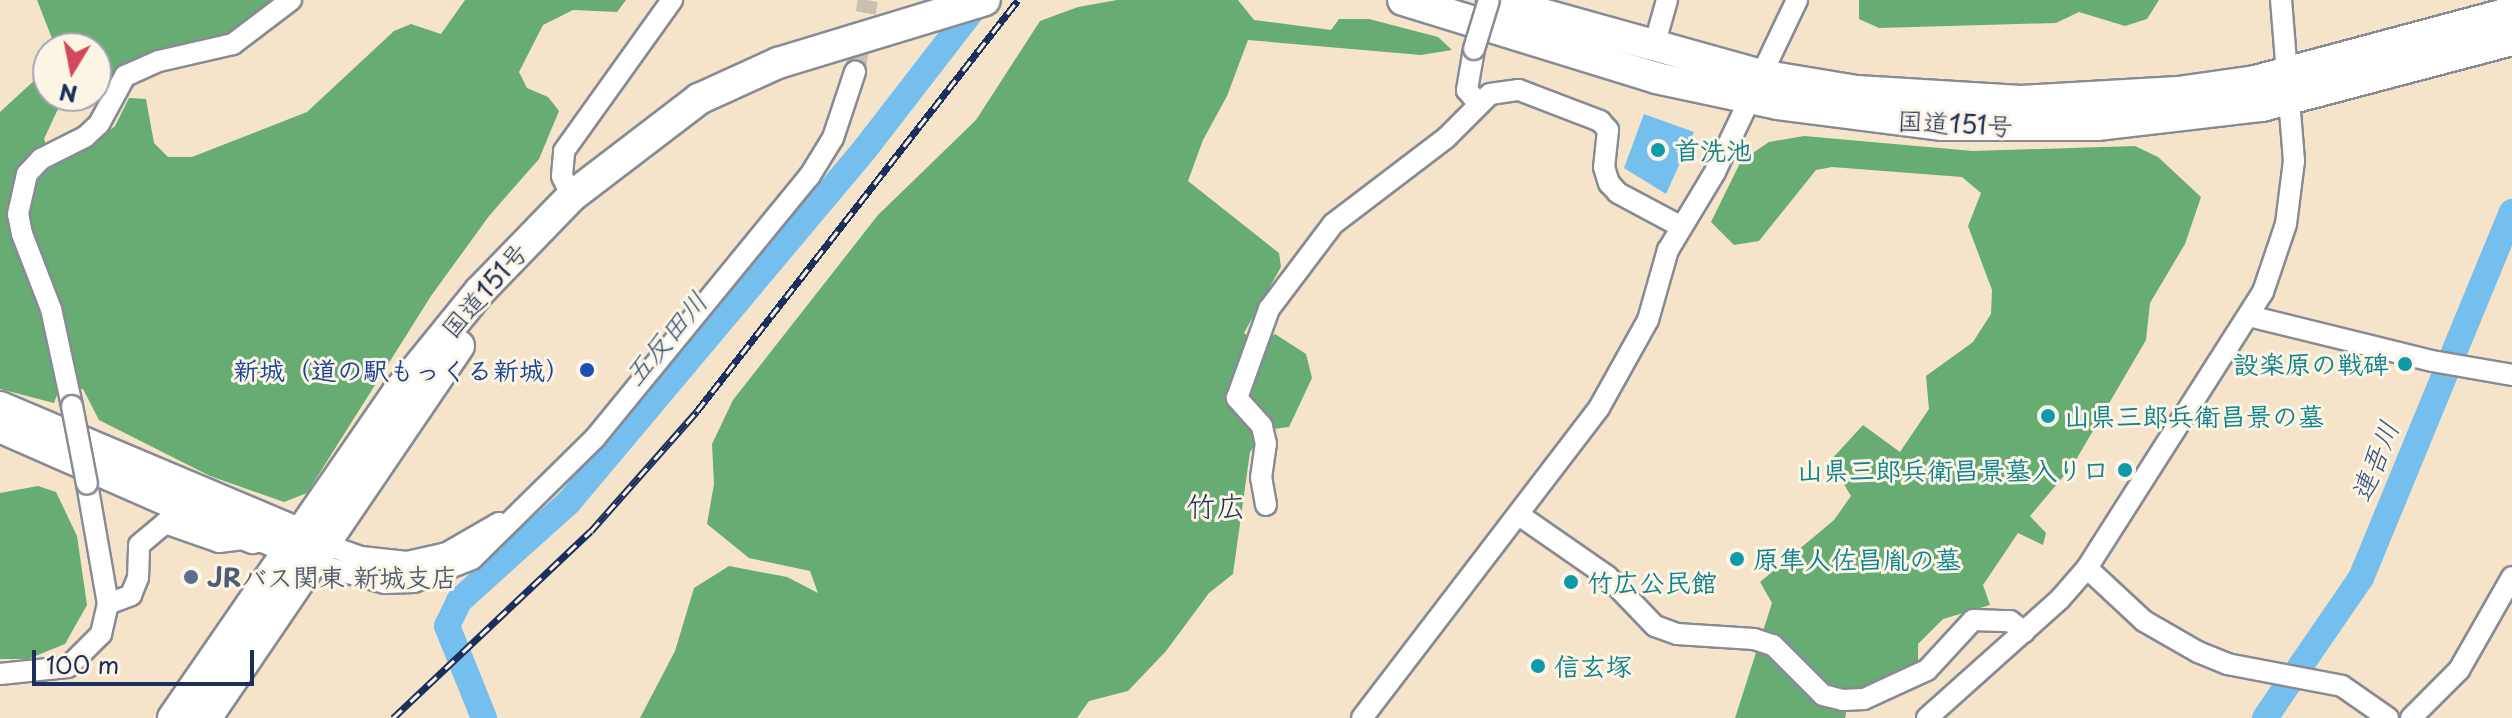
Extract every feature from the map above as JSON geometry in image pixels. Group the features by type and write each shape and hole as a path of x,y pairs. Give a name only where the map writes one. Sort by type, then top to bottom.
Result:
{"highway":[{"name":"国道151号","path":"206,718 397,393 480,291 572,196 699,99 778,63 985,0"},
{"name":"国道151号","path":"1403,0 1593,60 1754,87 2021,101 2290,87 2512,40"},
{"name":"国道151号","path":"1490,0 1654,46 1754,87"},
{"name":"国道151号","path":"2290,87 2512,12"},
{"name":"国道151号","path":"173,718 306,549 493,300 582,206 646,154 778,79 926,16"},
{"path":"0,407 306,549"},
{"path":"0,427 253,538"}],"street":[{"path":"0,674 55,671 77,662 101,634 108,604 51,309 22,234 18,214 27,174 41,159 85,137 99,124 125,76 159,61 233,44 291,0"},
{"path":"572,196 562,176 564,151 672,0"},
{"path":"1478,103 1467,90 1474,49 1490,0"},
{"path":"1654,46 1667,0"},
{"path":"1362,718 1569,453 1637,343 1668,250 1715,172 1797,0"},
{"path":"1927,718 2024,632 2087,568 2249,316 2286,224 2294,161 2281,0"},
{"path":"108,604 131,595 138,578 139,545 159,524 178,523 219,542 253,538 383,561 434,558 497,525 560,474 809,177 833,138 855,72"},
{"path":"1266,505 1261,478 1266,444 1262,426 1237,398 1269,309 1333,224 1446,138 1478,103 1502,90 1519,90 1587,112 1608,130 1604,167 1609,183 1618,193 1682,227"},
{"path":"2249,316 2438,363 2512,375"},
{"path":"1519,515 1607,576 1655,626 1677,634 1773,645 1823,695 1843,700 1864,699 1927,670 1973,620 2010,621 2024,632"},
{"path":"2087,568 2144,621 2176,642 2227,664 2342,686 2388,718"},
{"path":"2411,718 2459,670 2512,577"}],"green space":[{"path":"37,0 281,0 227,40 181,54 138,58 112,75 112,32 49,32"},
{"path":"465,0 626,0 617,12 573,10 543,25 519,72 527,88 548,97 559,111 539,159 489,216 431,296 307,493 284,502 210,476 99,420 83,389 59,389 54,403 0,389 0,112 32,83 32,112 57,112 44,139 52,160 87,148 115,126 129,98 146,99 154,143 168,157 192,157 307,112 394,31 411,24 441,34"},
{"path":"1117,0 1238,0 1254,20 1331,30 1339,19 1369,19 1438,37 1452,50 1421,55 1248,40 1227,96 1203,140 1188,181 1279,253 1281,267 1244,333 1260,344 1275,334 1306,354 1312,378 1289,427 1266,430 1250,452 1233,574 1209,593 1166,651 1128,691 1089,701 1077,718 640,718 675,651 694,588 729,566 787,577 818,593 810,571 749,558 707,524 714,484 712,444 733,400 878,215 976,120 1040,21 1078,7"},
{"path":"1859,0 2159,0 2147,19 2125,26 2079,12 2056,23 1879,28 1859,19"},
{"path":"1804,136 1973,151 2135,146 2158,157 2201,197 2185,244 2150,303 2146,340 2073,465 2030,516 2046,533 2043,545 2018,533 1983,585 1990,605 1943,619 1918,644 1918,669 1879,686 1850,690 1845,718 1735,718 1772,603 1760,582 1834,520 1851,496 1830,461 1863,425 1900,452 1929,409 1926,376 1973,342 1991,314 1992,290 1968,226 1981,193 1962,177 1832,167 1816,170 1759,241 1734,245 1711,222 1741,161 1769,142"},
{"path":"38,486 56,492 77,536 87,605 65,644 28,659 0,659 0,493"}],"water":[{"name":"首洗池","path":"1644,114 1694,132 1666,194 1624,168"}],"waterway":[{"name":"五反田川","path":"484,718 447,626 459,601 568,503 865,149 980,0"},
{"name":"連吾川","path":"2265,718 2361,578 2512,212"}],"tunnel":[{"path":"855,72 868,0"}],"railway":[{"path":"393,718 591,531 697,411 1018,0"}],"place":[{"name":"首洗池","path":"1658,150"},
{"name":"設楽原の戦碑","path":"2405,364"},
{"name":"新城（道の駅もっくる新城）","path":"587,370"},
{"name":"山県三郎兵衛昌景の墓","path":"2048,416"},
{"name":"山県三郎兵衛昌景墓入り口","path":"2125,470"},
{"name":"原隼人佐昌胤の墓","path":"1737,559"},
{"name":"JRバス関東 新城支店","path":"191,577"},
{"name":"竹広公民館","path":"1571,582"},
{"name":"信玄塚","path":"1538,666"}],"district":[{"name":"竹広","path":"1216,505"}]}
